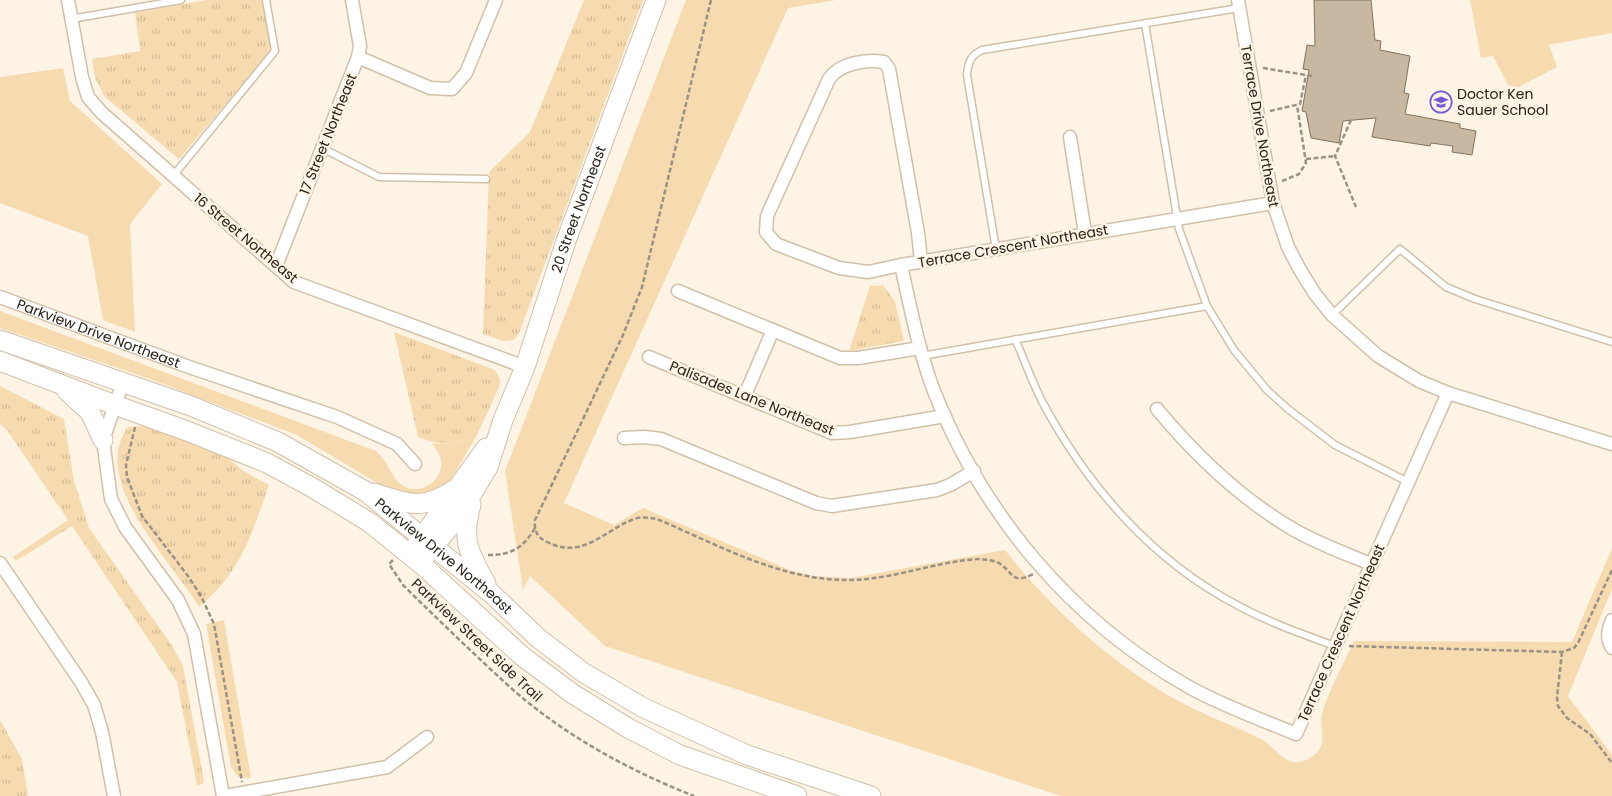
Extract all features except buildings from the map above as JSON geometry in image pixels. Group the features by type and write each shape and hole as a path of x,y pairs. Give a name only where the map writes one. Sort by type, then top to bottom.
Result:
{"main road":[{"name":"20 Street Northeast","path":"407,559 458,517 468,488 503,420 525,367 566,241 656,0"},
{"name":"Parkview Drive Northeast","path":"0,340 191,406 278,442 365,491 492,594 538,638 584,673 644,708 747,755 871,796"},
{"name":"Parkview Drive Northeast","path":"0,361 114,405 188,430 267,463 313,488 369,522 407,559 522,656 573,694 628,728 680,755 797,796"},
{"path":"56,383 90,412 104,440"},
{"path":"365,491 409,504 422,504 468,488 466,540 474,561 492,594"}],"street":[{"name":"16 Street Northeast","path":"68,0 82,77 88,97 102,113 294,282 525,367"},
{"name":"17 Street Northeast","path":"276,266 358,57 360,46 352,0"},
{"path":"358,57 430,88 452,89 466,73 496,0"},
{"name":"Terrace Drive Northeast","path":"1239,4 1273,203 1288,247 1315,294 1357,339 1391,365 1419,381 1448,393 1612,444"},
{"path":"901,265 868,272 839,268 776,244 766,232 767,216 829,78 845,66 876,60 884,62 889,69 915,214 920,261"},
{"path":"1070,137 1085,233"},
{"name":"Terrace Crescent Northeast","path":"1273,203 901,265 921,352 945,416 996,509 1041,570 1105,630 1150,662 1218,702 1296,734 1448,393"},
{"path":"678,291 840,358 921,352"},
{"name":"Parkview Drive Northeast","path":"0,297 189,367 337,417 397,444 415,464"},
{"path":"745,395 773,330"},
{"name":"Palisades Lane Northeast","path":"649,357 832,432 841,433 945,416"},
{"path":"123,382 104,440 111,499 125,527 178,600 194,634 224,796 387,767 427,737"},
{"path":"1157,409 1204,461 1240,494 1307,537 1371,564"},
{"path":"624,438 644,437 661,439 816,503 832,506 937,490 974,472"},
{"path":"0,563 94,705 102,732 114,796"},
{"path":"1612,620 1608,629 1608,641 1612,648"}],"lane":[{"path":"71,19 181,0"},
{"path":"173,176 275,51 266,0"},
{"path":"996,249 967,75 970,59 982,50 1145,23 1239,4"},
{"path":"1145,23 1182,240 1207,306 1234,350 1267,390 1288,409 1335,445 1408,482"},
{"path":"322,148 379,177 486,180"},
{"path":"1332,314 1400,249 1446,287 1475,299 1612,342"},
{"path":"921,352 1016,339 1207,306"},
{"path":"1016,339 1049,413 1091,480 1130,526 1196,580 1237,605 1295,632 1335,646"}],"path":[{"path":"481,555 512,553 523,546 535,528 536,520 623,335 642,287 710,0"},
{"path":"1263,68 1312,76"},
{"path":"1270,111 1300,104 1306,75"},
{"path":"1282,181 1299,174 1306,159 1297,105"},
{"path":"1351,120 1335,156 1356,207"},
{"path":"1306,159 1335,156"},
{"path":"535,528 538,536 545,542 570,549 593,542 636,518 646,517 657,519 771,568 791,574 832,580 868,579 971,560 997,562 1015,578 1025,579 1041,570"},
{"name":"Parkview Street Side Trail","path":"407,559 389,564 403,585 512,688 546,716 622,763 694,796"},
{"path":"1335,646 1562,652 1574,648 1578,643 1612,570"},
{"path":"1562,652 1557,697 1558,706 1566,718 1590,734 1612,763"}],"green space":[{"path":"206,0 263,0 271,51 179,159 104,96 95,78 92,59 140,51 135,13"},
{"path":"584,0 643,0 520,331 514,340 503,341 483,334 489,172 530,132"},
{"path":"686,0 836,0 788,8 564,503 614,525 643,508 790,570 814,576 851,578 1005,550 1062,613 1083,633 1127,668 1175,699 1261,739 1288,761 1295,762 1302,762 1310,758 1320,748 1322,743 1321,720 1324,706 1354,641 1572,642 1612,548 1612,589 1568,696 1612,755 1612,796 1061,796 605,646 530,576 523,590 505,471"},
{"path":"1470,0 1612,0 1612,33 1549,45 1557,67 1517,88 1508,85 1493,56 1481,58"},
{"path":"63,68 70,101 162,184 130,224 135,332 103,320 88,236 0,203 0,77"},
{"path":"883,285 895,301 904,341 849,351 870,286"},
{"path":"0,311 376,451 398,482 409,488 423,488 429,485 439,474 441,460 439,453 432,443 444,444 477,435 455,473 443,489 431,497 392,492 297,435 150,379 0,328"},
{"path":"394,332 495,370 500,379 500,385 477,435 462,441 448,443 434,442 418,437"},
{"path":"0,386 64,419 74,481 89,528 173,647 183,666 204,781 202,784 197,786 177,682 72,526 16,561 13,557 68,520 7,430 0,424"},
{"path":"148,426 224,455 245,472 269,485 257,520 235,567 225,581 199,607 139,521 126,496 119,472 119,449 128,427"},
{"path":"224,620 251,778 238,777 231,767 206,624"},
{"path":"0,720 22,759 28,796 0,796"}],"place":[{"name":"Doctor Ken Sauer School","path":"1441,102"}]}
